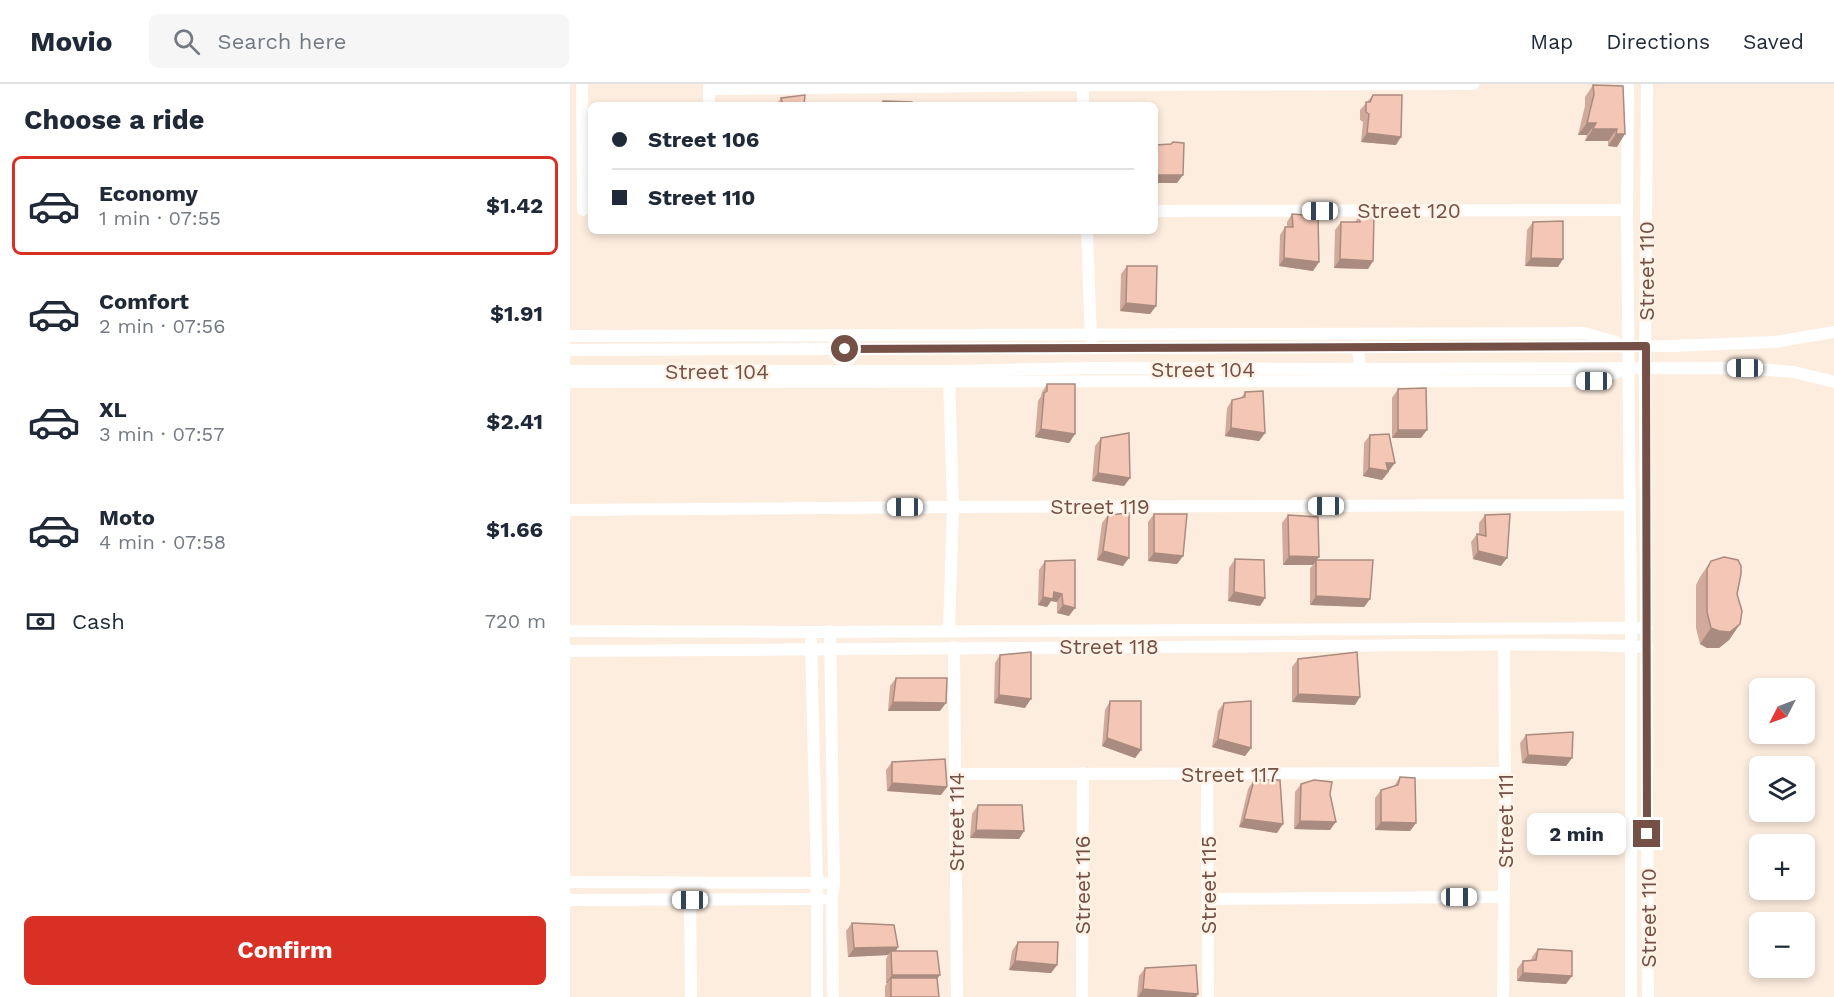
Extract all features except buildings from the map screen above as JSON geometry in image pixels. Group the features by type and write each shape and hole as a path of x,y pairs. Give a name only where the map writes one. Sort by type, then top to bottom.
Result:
{"street":[{"path":"581,210 582,84"},
{"path":"709,102 709,86 1473,84"},
{"name":"Street 110","path":"1628,84 1631,997"},
{"name":"Street 110","path":"1647,84 1645,368 1648,997"},
{"path":"1083,85 1083,102"},
{"name":"Street 120","path":"1158,211 1627,210"},
{"path":"1087,234 1091,341"},
{"path":"570,350 928,349 1091,341 1500,339 1646,346 1775,342 1834,332"},
{"path":"570,336 928,335 1091,341 1359,346 1500,339"},
{"path":"928,335 928,349"},
{"path":"1359,346 1360,369"},
{"path":"782,349 783,371"},
{"name":"Street 104","path":"570,371 617,377 783,371 949,377 1093,368 1360,369 1495,375 1629,368 1745,368 1794,372 1834,382"},
{"path":"1220,382 1221,369"},
{"path":"570,382 617,377 949,377 1220,382 1495,375"},
{"path":"949,377 953,507 949,630"},
{"name":"Street 119","path":"570,510 1630,505"},
{"path":"570,631 1647,628"},
{"path":"830,631 834,883 832,899 833,997"},
{"path":"811,632 817,884 817,997"},
{"name":"Street 118","path":"570,651 954,647 1504,645 1647,647"},
{"name":"Street 111","path":"1503,997 1504,645"},
{"name":"Street 114","path":"954,647 957,997"},
{"name":"Street 117","path":"955,774 1505,772"},
{"name":"Street 116","path":"1082,997 1083,773"},
{"name":"Street 115","path":"1207,774 1208,997"},
{"path":"570,882 834,883"},
{"path":"1209,899 1504,897"},
{"path":"570,900 832,899"},
{"path":"690,900 691,997"}],"route":[{"path":"845,349 1646,346 1647,834"}]}
